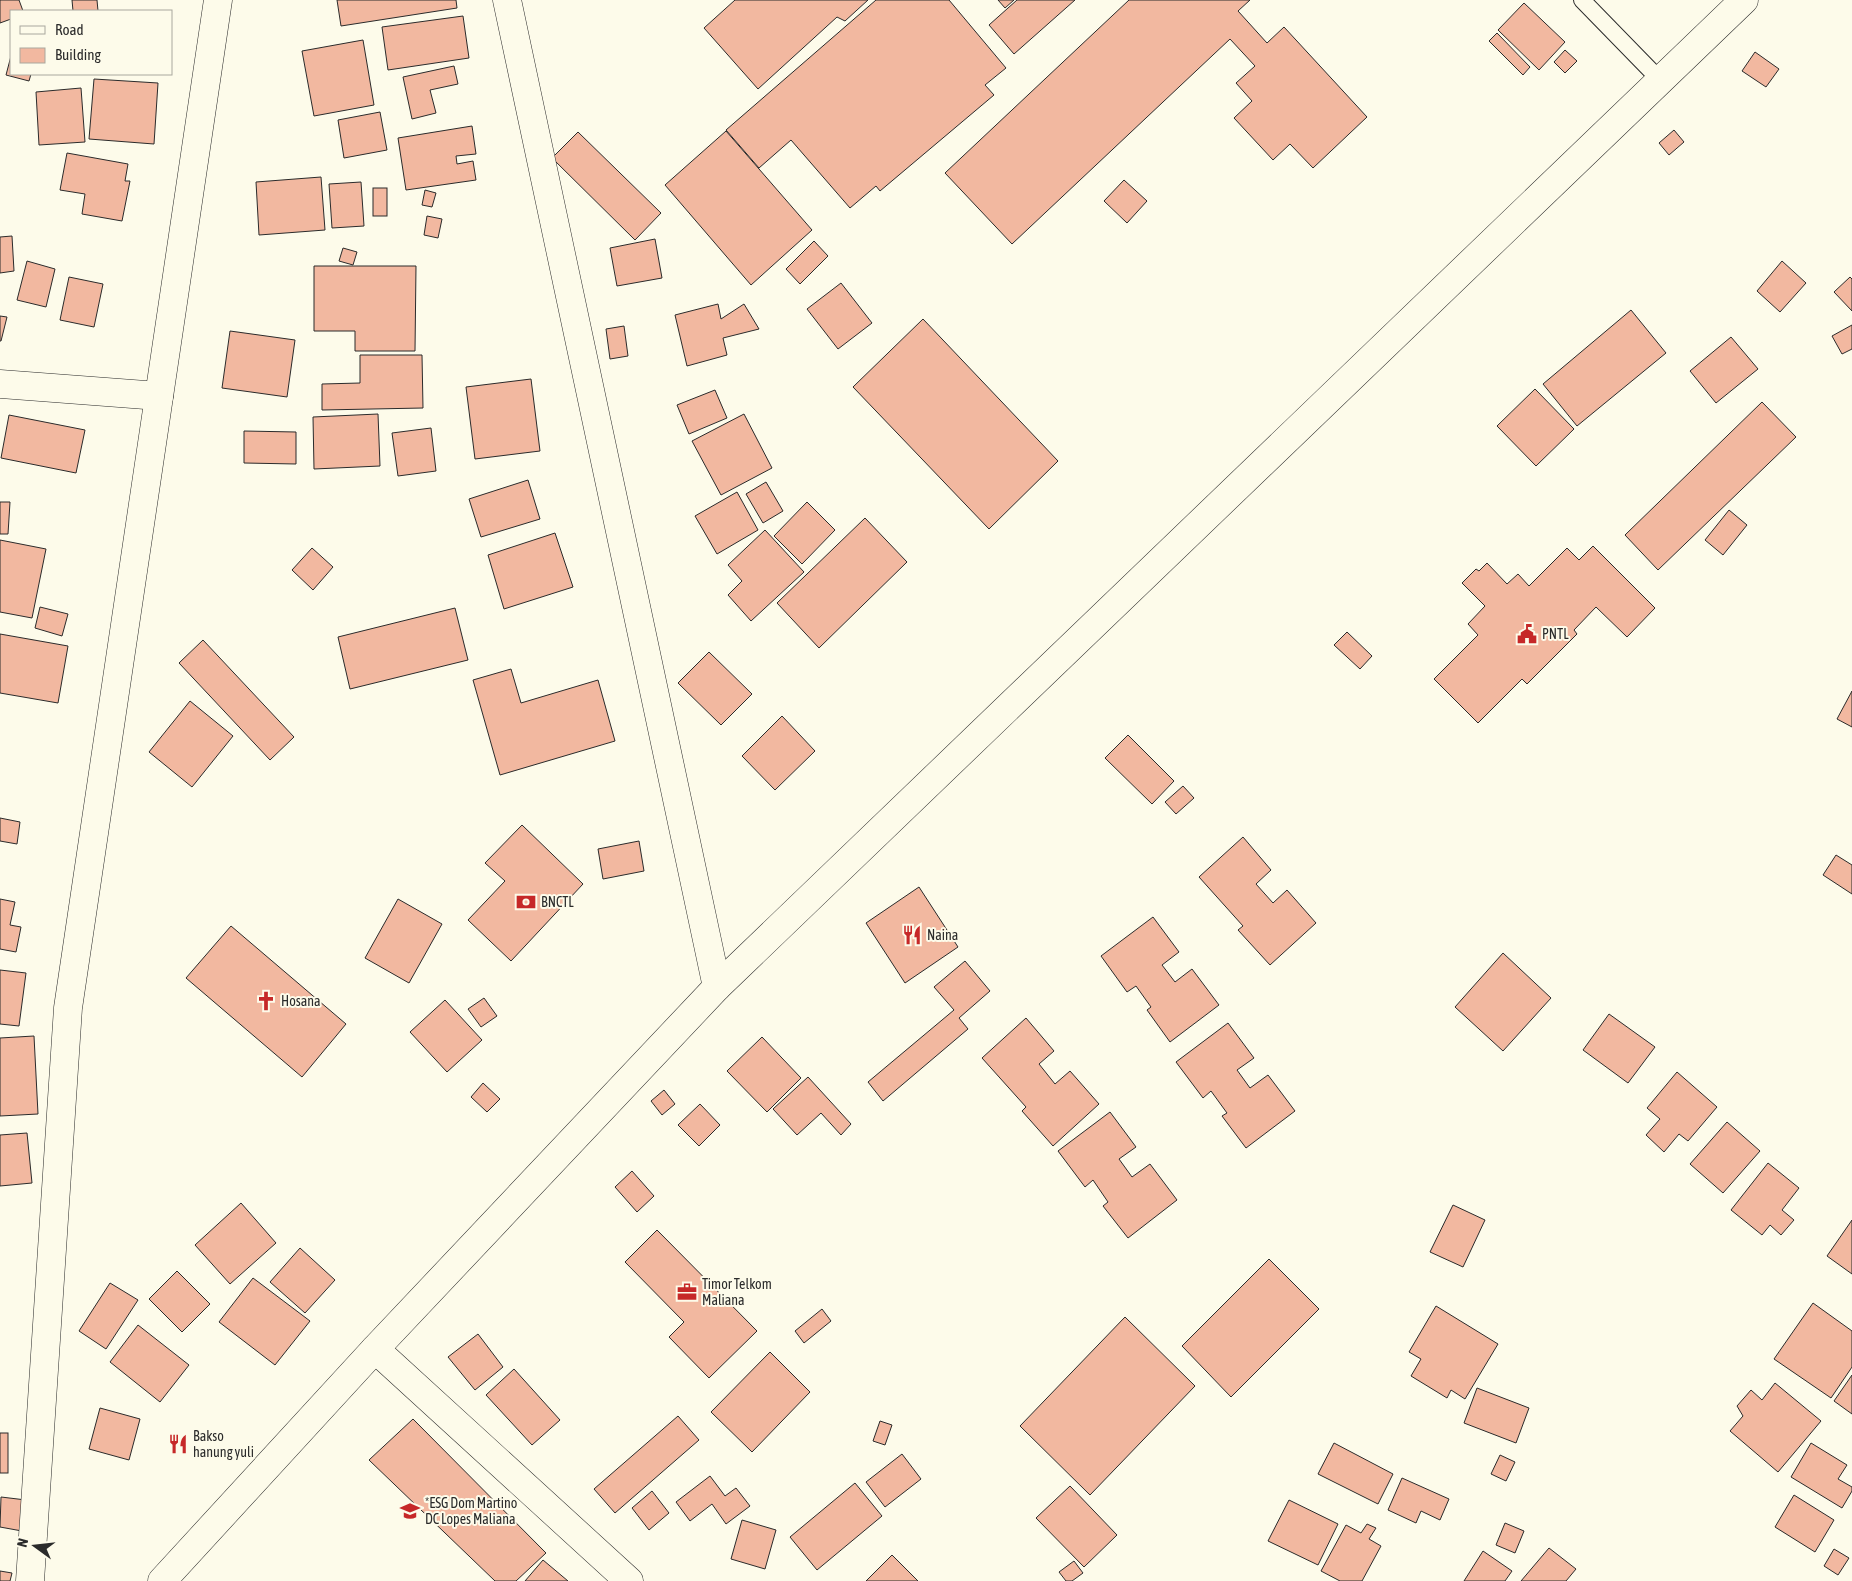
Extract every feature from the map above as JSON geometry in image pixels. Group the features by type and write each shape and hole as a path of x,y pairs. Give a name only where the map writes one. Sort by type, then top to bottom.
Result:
{"street":[{"path":"30,1581 68,1008 218,0"},
{"path":"507,0 717,987"},
{"path":"162,1581 375,1349 717,987 1662,81 1744,0"},
{"path":"0,384 159,396"},
{"path":"375,1349 629,1581"}],"lane":[{"path":"1582,0 1662,81"}],"building":[{"path":"0,0 19,0 23,10 10,10 10,19 0,23"},
{"path":"72,0 97,0 98,10 73,10"},
{"path":"337,0 456,0 457,8 341,26"},
{"path":"735,0 868,0 845,21 837,17 758,89 704,28"},
{"path":"876,0 949,0 1006,68 985,85 994,95 880,191 876,186 850,208 791,140 759,168 726,130"},
{"path":"998,0 1014,0 1005,8"},
{"path":"1017,0 1075,0 1014,54 989,25"},
{"path":"1129,0 1250,0 1238,11 1267,43 1284,27 1367,117 1313,168 1290,144 1273,160 1234,118 1252,101 1236,83 1255,66 1230,39 1012,244 945,173"},
{"path":"1524,3 1565,42 1539,70 1498,30"},
{"path":"463,16 469,58 388,70 382,27"},
{"path":"1497,33 1530,67 1523,75 1489,41"},
{"path":"363,40 374,105 314,116 302,51"},
{"path":"1565,50 1577,61 1565,73 1554,62"},
{"path":"1755,52 1779,69 1766,87 1742,71"},
{"path":"10,60 10,75 31,75 29,81 6,75"},
{"path":"454,66 458,84 430,90 436,113 412,119 403,77"},
{"path":"94,79 158,83 154,144 89,139"},
{"path":"81,88 85,142 39,145 36,92"},
{"path":"380,112 387,150 344,158 338,120"},
{"path":"472,126 476,154 456,156 457,164 473,161 476,180 406,190 398,138"},
{"path":"1674,130 1684,142 1669,155 1659,143"},
{"path":"726,131 812,230 751,285 665,185"},
{"path":"578,132 661,213 635,240 552,158"},
{"path":"67,153 128,164 125,181 130,181 122,221 82,214 85,194 60,190"},
{"path":"321,177 325,230 259,235 256,182"},
{"path":"1124,180 1147,201 1127,223 1104,201"},
{"path":"361,182 364,226 332,228 329,184"},
{"path":"373,188 387,188 387,216 373,216"},
{"path":"425,190 436,193 432,207 422,205"},
{"path":"427,216 442,219 438,238 424,235"},
{"path":"12,236 14,271 0,273 0,237"},
{"path":"655,239 662,278 617,286 610,248"},
{"path":"814,241 828,256 800,284 786,269"},
{"path":"343,248 357,252 353,265 339,261"},
{"path":"27,261 55,269 46,307 17,300"},
{"path":"1782,261 1806,283 1780,312 1757,291"},
{"path":"314,266 416,266 415,351 355,351 355,331 314,331"},
{"path":"69,277 103,284 94,327 60,320"},
{"path":"1850,277 1852,279 1852,311 1834,292"},
{"path":"841,283 872,323 838,349 807,309"},
{"path":"718,304 721,319 744,304 759,329 723,338 727,355 687,366 675,315"},
{"path":"1631,310 1666,353 1577,426 1543,384"},
{"path":"0,316 7,317 1,341 0,341"},
{"path":"923,319 1058,461 989,529 853,387"},
{"path":"1852,325 1852,349 1842,354 1832,336"},
{"path":"624,326 628,356 610,359 606,329"},
{"path":"230,331 295,340 287,397 222,388"},
{"path":"1731,337 1758,369 1716,403 1690,371"},
{"path":"360,355 422,355 423,408 322,410 322,384 360,383"},
{"path":"531,379 540,451 475,459 466,387"},
{"path":"1535,389 1574,429 1536,466 1497,426"},
{"path":"715,390 727,418 689,434 677,405"},
{"path":"1762,402 1796,437 1658,570 1625,535"},
{"path":"378,414 380,466 314,469 313,417"},
{"path":"744,414 772,468 721,495 692,441"},
{"path":"9,415 85,430 76,473 1,458"},
{"path":"431,428 436,471 398,476 392,433"},
{"path":"244,431 296,432 296,464 244,463"},
{"path":"528,480 540,519 481,537 469,499"},
{"path":"766,482 783,511 763,523 746,494"},
{"path":"737,492 758,530 717,554 695,516"},
{"path":"0,502 10,502 8,534 0,534"},
{"path":"807,502 835,530 802,564 774,536"},
{"path":"1729,510 1747,525 1723,555 1705,540"},
{"path":"865,518 907,562 819,648 777,603"},
{"path":"765,530 804,572 751,621 728,595 742,581 728,565"},
{"path":"555,533 573,587 504,609 488,555"},
{"path":"0,540 46,549 32,618 0,612"},
{"name":"PNTL","path":"1593,546 1655,608 1627,637 1596,607 1574,630 1577,634 1527,684 1522,679 1478,723 1434,679 1478,635 1468,624 1485,606 1462,583 1476,569 1479,571 1487,563 1507,584 1518,574 1529,586 1567,548 1579,560"},
{"path":"312,548 333,567 313,590 292,570"},
{"path":"40,607 68,614 62,636 35,628"},
{"path":"455,608 468,660 350,689 338,637"},
{"path":"1347,632 1372,656 1360,669 1334,645"},
{"path":"0,634 68,646 58,703 0,693"},
{"path":"203,640 294,737 270,760 179,663"},
{"path":"709,652 752,694 721,725 678,683"},
{"path":"511,669 521,703 598,680 615,741 500,775 473,680"},
{"path":"1852,691 1852,727 1837,719"},
{"path":"190,701 233,736 192,787 149,752"},
{"path":"782,716 815,751 775,790 742,756"},
{"path":"1128,735 1174,781 1152,804 1105,758"},
{"path":"1183,786 1194,798 1176,814 1165,802"},
{"path":"0,818 20,822 17,844 0,841"},
{"name":"BNCTL","path":"522,825 583,884 511,961 468,920 505,881 485,863"},
{"path":"1243,837 1271,870 1256,884 1273,903 1287,890 1316,923 1270,965 1238,930 1243,926 1199,877"},
{"path":"639,841 644,871 603,879 598,849"},
{"path":"1836,855 1852,865 1852,894 1823,875"},
{"name":"Naina","path":"919,887 958,947 905,983 866,923"},
{"path":"0,899 15,902 10,925 21,927 16,952 0,949"},
{"path":"398,899 442,924 409,983 365,958"},
{"path":"1153,917 1179,952 1162,965 1175,982 1192,969 1219,1005 1170,1042 1147,1010 1151,1007 1136,986 1127,992 1101,956"},
{"name":"Hosana","path":"231,926 346,1024 302,1077 186,978"},
{"path":"1503,953 1551,998 1503,1051 1455,1007"},
{"path":"965,961 990,991 959,1018 968,1029 883,1101 868,1082 954,1010 934,987"},
{"path":"0,970 26,973 19,1026 0,1024"},
{"path":"484,998 497,1016 481,1027 468,1009"},
{"path":"445,1000 482,1040 447,1072 410,1032"},
{"path":"1609,1014 1655,1047 1628,1083 1583,1050"},
{"path":"1026,1018 1054,1051 1039,1064 1055,1084 1070,1071 1099,1104 1053,1146 1022,1111 1026,1107 982,1058"},
{"path":"1228,1023 1254,1058 1237,1070 1250,1088 1268,1075 1295,1111 1246,1148 1222,1116 1227,1113 1211,1091 1203,1098 1176,1062"},
{"path":"34,1036 38,1114 0,1116 0,1038"},
{"path":"762,1037 801,1078 767,1112 727,1071"},
{"path":"1677,1072 1717,1107 1688,1141 1679,1134 1664,1152 1646,1135 1660,1119 1647,1108"},
{"path":"808,1077 851,1124 841,1135 821,1113 797,1135 773,1109"},
{"path":"483,1083 500,1099 487,1112 471,1097"},
{"path":"664,1090 675,1104 662,1115 651,1101"},
{"path":"700,1104 720,1125 699,1146 678,1125"},
{"path":"1110,1112 1136,1147 1119,1159 1132,1177 1150,1164 1177,1200 1128,1238 1103,1206 1108,1202 1093,1180 1085,1187 1058,1151"},
{"path":"1727,1122 1760,1151 1723,1193 1690,1164"},
{"path":"27,1133 32,1183 0,1186 0,1135"},
{"path":"1768,1163 1799,1188 1782,1210 1794,1220 1781,1235 1770,1225 1762,1235 1731,1210"},
{"path":"632,1171 654,1196 637,1212 615,1187"},
{"path":"241,1203 276,1243 230,1284 195,1245"},
{"path":"1453,1205 1485,1220 1463,1267 1430,1252"},
{"path":"1852,1220 1852,1274 1827,1256"},
{"name":"Timor Telkom Maliana","path":"657,1230 757,1331 709,1378 669,1337 684,1322 625,1262"},
{"path":"300,1248 335,1280 305,1313 270,1282"},
{"path":"1269,1259 1319,1309 1231,1397 1182,1346"},
{"path":"177,1271 210,1304 182,1332 149,1299"},
{"path":"253,1278 310,1321 275,1365 219,1322"},
{"path":"110,1283 138,1300 106,1349 79,1331"},
{"path":"1813,1303 1852,1331 1852,1367 1831,1398 1774,1359"},
{"path":"1436,1306 1498,1344 1465,1399 1451,1390 1447,1398 1411,1376 1421,1359 1409,1352"},
{"path":"822,1309 831,1321 804,1343 795,1331"},
{"path":"1125,1317 1195,1386 1090,1495 1020,1426"},
{"path":"138,1325 189,1365 160,1402 110,1362"},
{"path":"478,1334 503,1367 475,1390 448,1357"},
{"path":"770,1352 810,1392 752,1452 711,1412"},
{"path":"514,1369 560,1420 532,1445 486,1395"},
{"path":"1852,1375 1852,1414 1834,1401"},
{"path":"1775,1383 1821,1421 1778,1472 1730,1431 1743,1416 1737,1406 1751,1390 1762,1400"},
{"path":"1477,1388 1529,1408 1516,1443 1464,1423"},
{"path":"100,1408 140,1419 129,1460 89,1449"},
{"path":"678,1416 699,1440 615,1513 594,1489"},
{"path":"413,1419 546,1553 516,1581 495,1581 369,1460"},
{"path":"880,1421 892,1425 885,1445 873,1441"},
{"path":"0,1433 8,1433 8,1473 0,1473"},
{"path":"1334,1443 1393,1474 1378,1504 1318,1474"},
{"path":"1811,1443 1847,1465 1838,1479 1852,1487 1852,1491 1842,1508 1791,1477"},
{"path":"902,1454 921,1479 885,1507 866,1482"},
{"path":"1500,1455 1515,1462 1506,1481 1491,1474"},
{"path":"710,1476 725,1496 736,1488 750,1506 726,1524 712,1504 690,1521 676,1502"},
{"path":"1402,1478 1449,1499 1440,1520 1421,1511 1416,1523 1388,1510"},
{"path":"855,1483 882,1516 817,1570 790,1537"},
{"path":"1070,1486 1117,1535 1084,1567 1036,1518"},
{"path":"652,1491 669,1513 649,1530 632,1508"},
{"path":"1794,1495 1834,1520 1815,1552 1775,1527"},
{"path":"1,1497 26,1500 22,1531 0,1527"},
{"path":"1289,1500 1338,1524 1318,1565 1268,1541"},
{"path":"742,1520 776,1530 765,1569 731,1559"},
{"path":"1505,1523 1524,1531 1515,1553 1496,1545"},
{"path":"1367,1524 1376,1528 1369,1539 1381,1546 1362,1581 1340,1581 1321,1571 1346,1525 1361,1533"},
{"path":"1549,1548 1576,1569 1566,1581 1521,1581"},
{"path":"1834,1549 1849,1558 1838,1575 1824,1566"},
{"path":"1483,1551 1512,1571 1505,1581 1464,1581"},
{"path":"892,1555 918,1581 866,1581"},
{"path":"543,1560 568,1581 525,1581"},
{"path":"1074,1561 1083,1573 1072,1581 1066,1581 1059,1572"},
{"path":"0,1571 12,1573 10,1581 0,1581"}],"place":[{"name":"PNTL","path":"1527,634"},
{"name":"BNCTL","path":"526,902"},
{"name":"Naina","path":"912,935"},
{"name":"Hosana","path":"266,1001"},
{"name":"Timor Telkom Maliana","path":"687,1292"},
{"name":"Bakso hanung yuli","path":"178,1444"},
{"name":"*ESG Dom Martino DC Lopes Maliana","path":"410,1511"}]}
